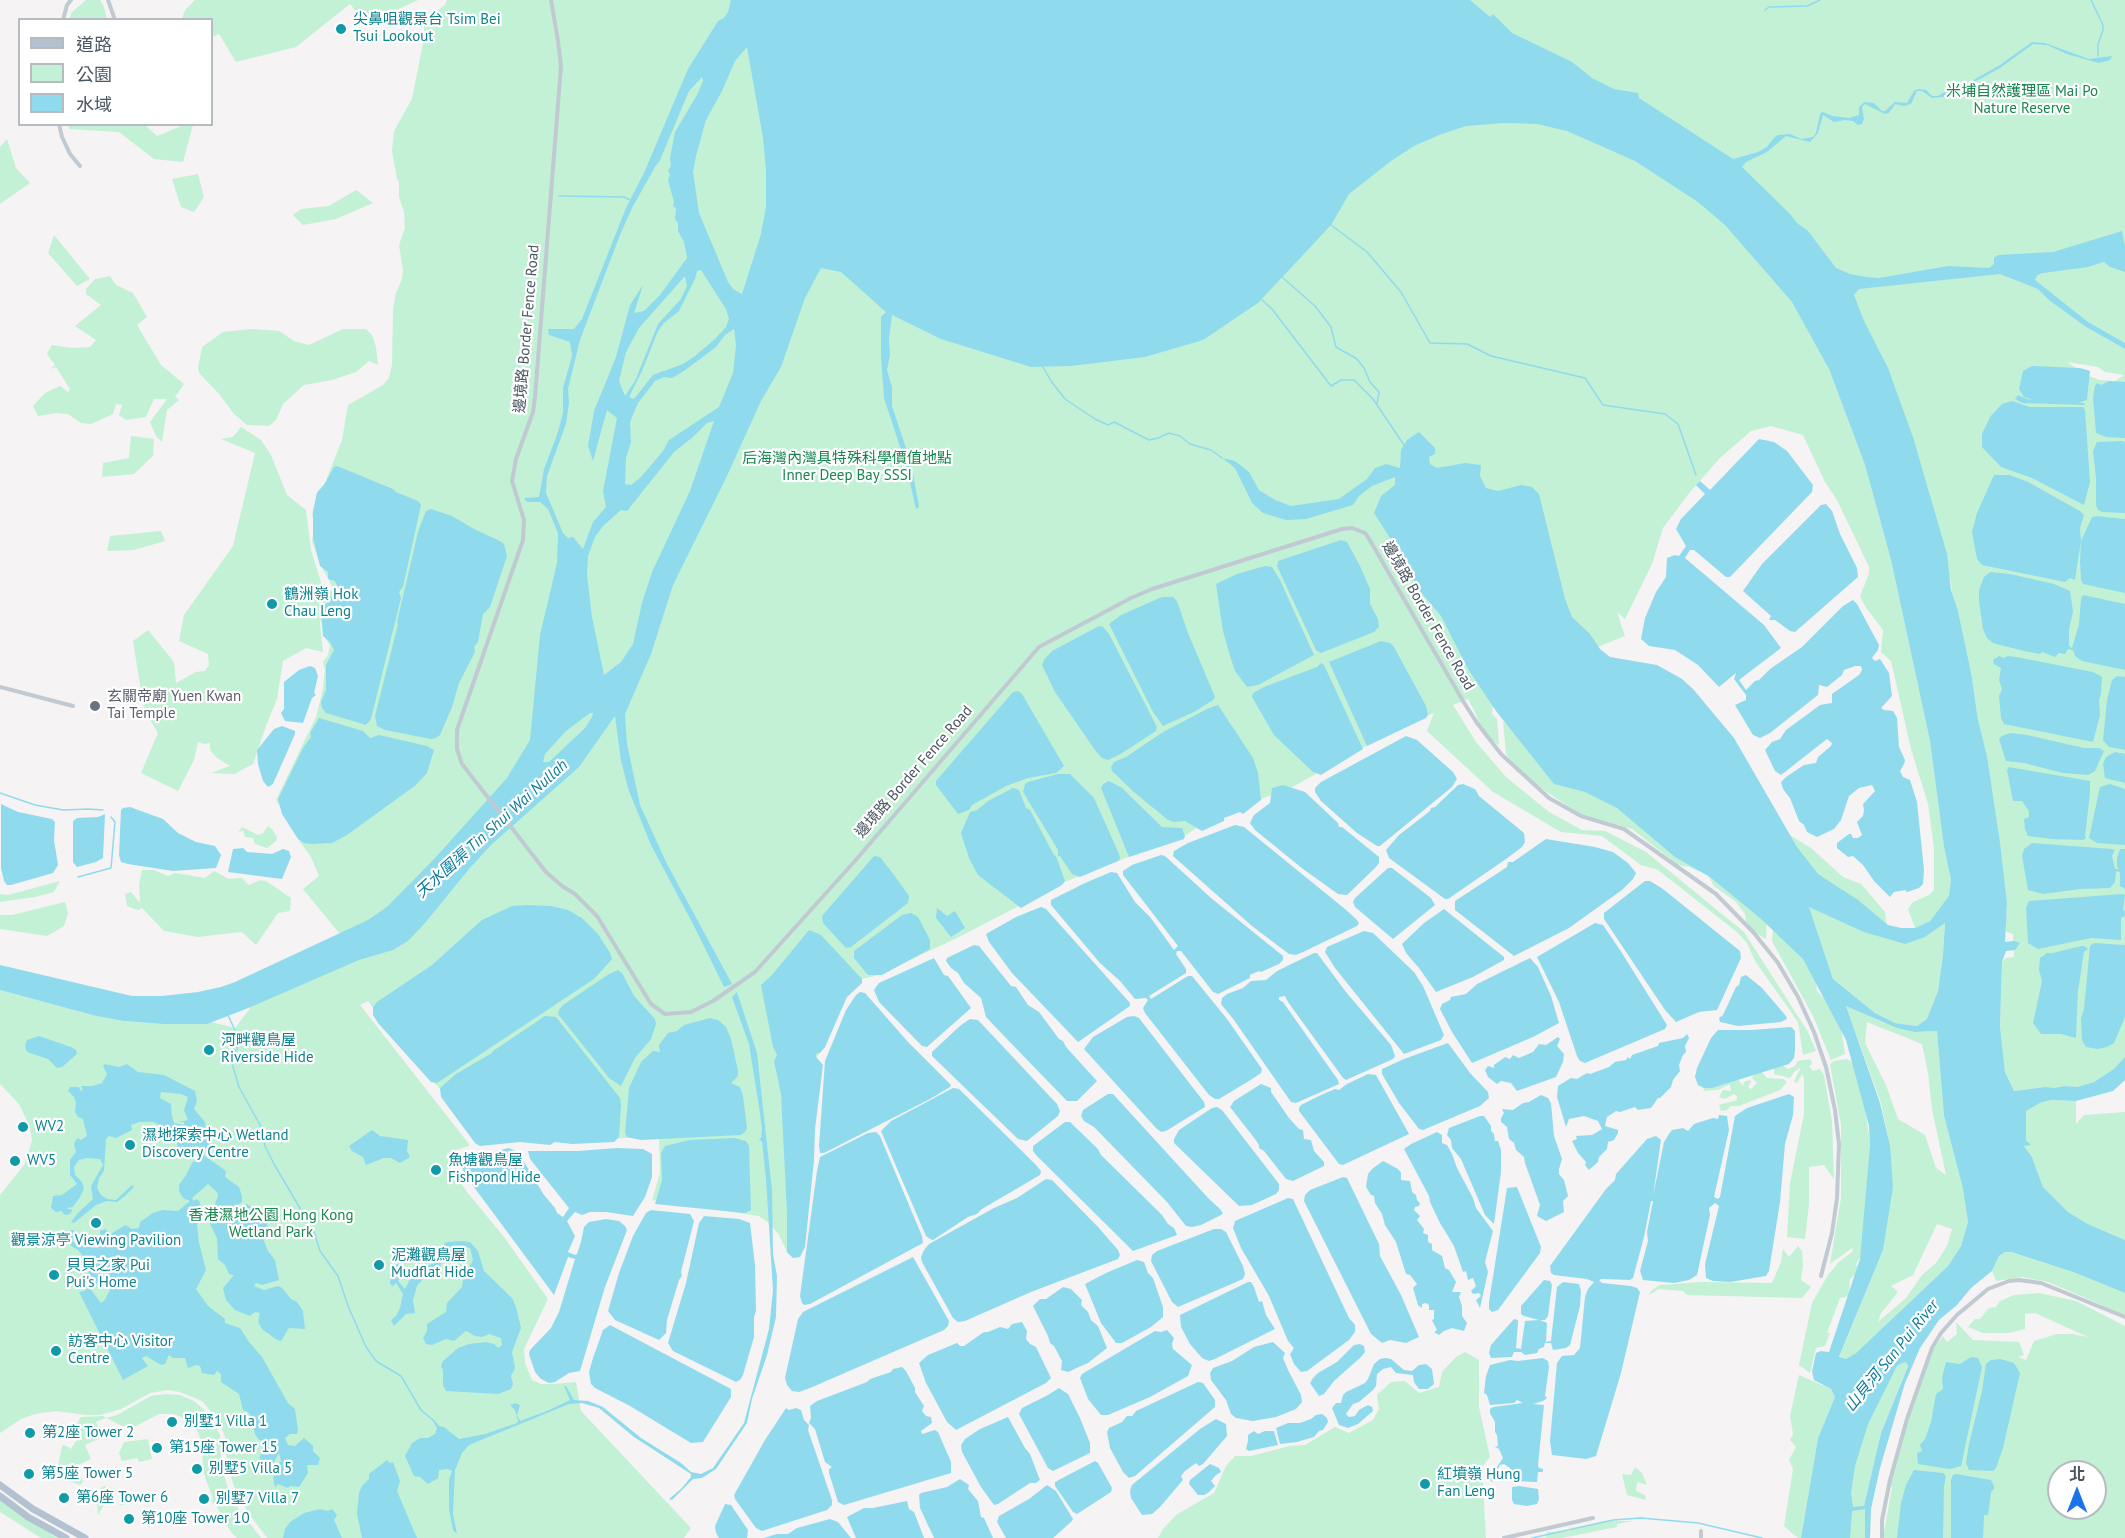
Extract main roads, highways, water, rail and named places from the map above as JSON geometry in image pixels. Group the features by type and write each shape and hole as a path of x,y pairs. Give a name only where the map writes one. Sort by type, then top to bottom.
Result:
{"main road":[{"path":"0,1485 33,1509 85,1538"},
{"path":"0,1496 28,1517 66,1538"}],"water":[{"path":"731,0 1470,0 1490,17 1493,14 1512,33 1572,62 1592,78 1614,89 1638,93 1639,98 1733,159 1758,152 1767,147 1778,135 1790,134 1801,139 1813,137 1822,112 1849,118 1859,115 1859,107 1864,102 1874,103 1885,111 1895,102 1907,103 1914,91 1918,89 1926,90 1932,96 1938,96 1948,90 1963,86 2000,65 2032,42 2045,43 2089,59 2112,56 2110,60 2099,63 2067,54 2047,45 2033,44 2000,68 1965,87 1948,92 1943,97 1932,98 1922,91 1917,91 1911,104 1904,106 1895,104 1889,113 1885,114 1865,104 1862,107 1864,119 1862,124 1858,125 1853,121 1845,120 1834,122 1823,115 1818,133 1810,142 1786,136 1767,152 1746,162 1742,167 1797,223 1808,231 1836,268 1850,274 1879,278 1948,266 1989,268 1994,264 1994,258 1998,255 2053,252 2122,231 2125,246 2125,272 2110,267 2104,262 2088,267 2043,273 2037,275 2035,280 2088,322 2125,343 2125,349 2086,327 2038,289 2000,274 1859,289 1854,295 1864,321 1888,368 1914,440 1947,554 1951,590 1958,611 1971,672 2000,843 2007,903 2005,942 2020,943 2015,950 2006,951 2002,962 2000,1026 2005,1072 2014,1091 2045,1087 2077,1087 2094,1082 2114,1069 2125,1057 2125,1080 2113,1091 2076,1101 2051,1100 2026,1111 2026,1140 2031,1145 2024,1146 2032,1157 2043,1187 2068,1212 2088,1224 2125,1240 2125,1293 2073,1272 2011,1252 2005,1252 1999,1256 1992,1271 1939,1320 1920,1348 1905,1383 1880,1468 1871,1509 1870,1538 1865,1538 1865,1509 1852,1511 1850,1538 1801,1538 1818,1438 1835,1397 1831,1389 1814,1380 1812,1372 1816,1353 1829,1352 1860,1259 1870,1146 1869,1126 1846,1040 1803,959 1760,918 1710,877 1675,857 1617,808 1585,792 1554,784 1496,711 1468,669 1441,616 1419,590 1374,513 1381,496 1395,485 1395,477 1372,486 1359,496 1353,505 1306,519 1286,520 1263,513 1252,503 1235,468 1222,458 1235,461 1249,472 1259,490 1291,506 1339,499 1367,479 1375,468 1386,464 1400,468 1401,450 1407,440 1419,432 1435,448 1435,454 1429,457 1430,464 1437,468 1465,463 1481,465 1480,476 1486,488 1498,491 1521,485 1532,487 1539,494 1565,599 1572,617 1590,634 1600,649 1610,657 1657,665 1682,679 1693,689 1734,738 1797,847 1818,874 1858,900 1888,925 1915,928 1930,921 1949,896 1951,880 1944,847 1930,741 1891,560 1865,465 1829,369 1792,302 1725,225 1698,202 1635,161 1567,131 1537,124 1505,123 1466,126 1414,146 1349,194 1331,225 1258,303 1203,340 1145,357 1071,366 1031,367 941,339 892,315 887,370 892,387 892,406 911,463 919,507 916,509 906,465 884,398 881,317 886,312 841,272 821,268 805,298 781,367 761,401 673,585 651,654 625,714 627,744 640,805 667,864 732,984 724,987 651,845 629,791 621,761 615,716 579,767 491,845 425,923 408,941 393,950 359,960 207,1024 124,1021 96,1016 0,990 0,965 132,996 162,996 198,992 235,982 368,920 387,907 436,857 507,778 530,740 540,635 557,563 558,533 548,509 540,502 527,502 524,498 539,497 544,469 563,413 563,388 572,356 570,342 549,335 548,329 574,329 582,319 626,208 644,173 688,69 718,21 728,12","holes":["747,47 763,138 766,207 761,234 742,294 733,289 728,282 699,213 693,172 706,120 735,61","702,77 703,81 697,95 675,132 670,158 671,166 668,170 673,206 676,208 675,219 684,242 687,258 660,295 644,311 634,313 643,285 630,305 616,357 594,411 588,446 593,461 607,410 617,418 603,491 606,507 593,522 583,549 573,537 568,538 563,533 546,493 547,476 566,424 568,389 580,340 620,235 632,208 660,160 689,91","701,270 726,309 729,319 726,327 695,356 683,364 653,375 634,399 629,397 658,331 679,311 697,271","685,276 687,286 681,299 658,324 635,381 625,396 619,381 626,352 639,328","734,329 736,345 733,373 719,407 669,440 663,451 641,477 631,485 625,484 626,458 631,442 630,422 638,403 655,381 664,377 672,378 716,347 725,335","714,421 690,491 652,572 633,644 621,662 604,675 592,617 587,575 588,556 595,537 603,526 621,510 627,511 674,452 707,423","593,713 585,728 549,762 543,762 545,754 566,731","1809,907 1864,932 1905,944 1925,937 1945,923 1938,991 1927,1019 1917,1026 1895,1023 1875,1013 1833,979","1846,1006 1897,1028 1915,1032 1937,1031 1944,1116 1963,1189 1968,1222 1961,1246 1948,1266 1856,1353 1846,1359 1839,1357 1883,1250 1893,1187 1890,1145 1880,1103","1906,1362 1908,1366 1881,1433 1864,1506 1853,1507 1851,1493 1855,1466 1868,1424 1897,1366"]},
{"path":"2032,366 2080,368 2090,371 2087,400 2078,403 2085,405 2022,403 2015,399 2018,395 2027,399 2034,400 2024,397 2019,389 2023,371"},
{"path":"2109,381 2125,382 2125,438 2106,437 2096,433 2093,397 2095,386 2097,383 2101,385"},
{"path":"2012,401 2030,407 2083,407 2090,482 2084,505 2032,478 2001,467 1982,447 1982,434 1990,417 2002,404"},
{"path":"1759,439 1774,442 1787,451 1813,485 1812,492 1730,577 1726,577 1694,550 1690,550 1685,558 1764,625 1781,648 1739,680 1746,690 1770,669 1802,647 1843,606 1853,600 1857,604 1879,645 1872,658 1875,661 1880,659 1889,673 1892,696 1881,708 1893,711 1897,718 1899,747 1905,760 1900,771 1903,777 1910,780 1917,802 1924,870 1923,884 1919,888 1907,892 1905,890 1894,892 1890,897 1874,881 1863,865 1853,856 1848,857 1837,848 1837,843 1849,834 1853,838 1862,835 1857,822 1863,816 1863,804 1875,791 1872,785 1859,788 1849,796 1841,820 1834,829 1817,837 1807,832 1799,821 1781,782 1804,765 1816,763 1818,757 1832,743 1827,739 1781,775 1775,771 1765,750 1772,742 1780,739 1786,730 1820,705 1832,703 1832,694 1859,675 1862,670 1861,666 1844,670 1842,675 1827,687 1819,685 1818,695 1770,733 1760,738 1753,735 1735,705 1746,700 1746,695 1734,679 1736,673 1719,687 1698,665 1675,650 1649,646 1641,639 1645,618 1656,592 1666,577 1667,558 1679,556 1686,546 1676,529 1681,519 1705,494 1696,485 1700,481 1710,490"},
{"path":"2097,442 2125,442 2125,513 2102,512 2096,505 2093,451"},
{"path":"337,466 393,489 418,501 421,505 371,719 366,725 326,713 321,702 326,690 326,665 334,650 323,636 321,610 339,590 335,581 328,579 328,572 320,566 313,538 313,512 317,493 334,467"},
{"path":"1994,475 2010,475 2028,482 2084,515 2080,528 2081,541 2075,580 2070,578 2065,582 1982,565 1977,559 1972,532 1977,513"},
{"path":"1826,504 1832,511 1840,534 1857,568 1858,577 1795,632 1790,631 1775,620 1769,620 1771,616 1743,591 1762,564 1821,505"},
{"path":"431,509 452,516 500,541 504,544 507,556 490,607 483,614 478,642 474,647 475,652 459,683 440,735 431,739 385,730 377,726 375,716 418,532 426,511"},
{"path":"2092,517 2125,519 2125,593 2083,584 2081,580 2081,541"},
{"path":"1341,540 1347,542 1360,566 1370,589 1370,604 1378,619 1379,627 1374,632 1321,653 1316,650 1277,566 1278,561"},
{"path":"1265,566 1272,567 1280,580 1314,655 1258,685 1247,687 1235,671 1230,656 1223,631 1216,584 1237,574"},
{"path":"1990,572 2054,584 2070,591 2073,611 2069,630 2069,646 2072,648 2079,624 2083,595 2125,604 2125,670 2082,661 2075,656 2073,650 2068,649 2065,654 2059,653 2055,657 2042,652 2040,654 1993,643 1987,638 1983,629 1979,601 1979,590 1984,577"},
{"path":"1162,597 1173,597 1177,601 1215,697 1194,712 1163,726 1153,712 1109,624 1121,615"},
{"path":"1099,626 1109,634 1157,727 1156,731 1108,760 1102,758 1095,750 1055,692 1042,665 1052,651"},
{"path":"1381,641 1390,643 1394,647 1426,706 1428,715 1367,746 1329,662"},
{"path":"1999,656 2016,657 2093,672 2102,677 2100,715 2093,742 2004,724 2001,718 1999,696 2002,689 1999,680 2001,668 1994,664 1993,660"},
{"path":"1321,663 1324,665 1363,749 1321,775 1313,772 1274,735 1252,697 1253,693 1264,687 1317,667"},
{"path":"310,666 315,668 318,676 314,693 316,695 312,698 303,723 285,721 281,713 284,709 284,682 299,670"},
{"path":"2117,676 2125,677 2125,750 2109,747 2103,740 2107,700 2112,680"},
{"path":"1018,691 1022,694 1064,766 1056,773 1028,778 1006,786 972,805 969,810 958,814 936,785 936,781 1013,692"},
{"path":"1218,705 1253,758 1258,773 1261,800 1243,814 1240,812 1224,818 1224,821 1202,831 1185,821 1168,820 1135,793 1112,771 1111,767 1114,762 1126,757 1163,732"},
{"path":"319,718 363,731 370,738 379,735 427,746 434,750 427,773 416,785 347,835 332,843 312,844 298,839 282,814 278,799"},
{"path":"282,726 295,731 295,734 273,784 268,787 263,781 257,750 274,729"},
{"path":"2010,733 2084,748 2099,748 2104,751 2092,773 2088,775 2063,773 2006,761 1999,739"},
{"path":"1406,736 1417,740 1453,772 1457,779 1452,787 1380,846 1377,846 1357,833 1321,801 1315,788 1321,782"},
{"path":"2115,752 2125,754 2125,783 2105,778 2103,764 2106,757"},
{"path":"2009,767 2090,781 2086,838 2083,840 2052,839 2028,836 2024,819 2029,817 2029,811 2022,801 2013,801 2007,770"},
{"path":"1058,774 1070,774 1094,798 1119,854 1118,861 1080,877 1072,874 1058,856 1058,850 1023,792 1028,782"},
{"path":"1109,781 1122,788 1162,827 1182,828 1184,839 1129,857 1101,788"},
{"path":"1463,784 1475,789 1479,796 1524,833 1525,842 1506,859 1445,899 1389,858 1386,850 1399,835 1435,807 1458,785"},
{"path":"2110,784 2125,789 2125,845 2097,843 2089,838 2100,787"},
{"path":"1283,785 1305,792 1338,823 1339,827 1379,857 1379,863 1375,868 1347,895 1338,894 1303,869 1255,830 1250,823 1254,815 1270,803 1272,788"},
{"path":"1013,788 1019,790 1026,808 1030,810 1056,856 1065,881 1062,885 1021,908 978,875 969,858 961,833 970,812"},
{"path":"1,804 18,812 52,819 55,822 54,840 58,865 53,873 7,885 1,868"},
{"path":"130,807 163,819 178,833 196,842 215,846 221,855 216,868 173,871 121,862 119,855 121,810"},
{"path":"105,814 103,858 77,867 73,862 73,821 77,818 98,817"},
{"path":"1235,825 1244,827 1345,909 1359,923 1357,926 1296,955 1289,954 1252,926 1173,856 1174,851 1188,843"},
{"path":"1546,839 1613,852 1628,863 1636,873 1622,890 1569,928 1514,956 1455,910 1455,901 1507,867 1508,862 1513,862"},
{"path":"2032,843 2112,849 2115,850 2112,856 2115,869 2119,869 2117,858 2120,849 2125,849 2125,889 2120,886 2118,871 2115,882 2110,888 2043,894 2028,890 2022,856 2024,849"},
{"path":"243,848 247,852 272,854 283,849 289,851 291,857 282,879 228,872 233,849"},
{"path":"1161,855 1283,956 1279,964 1250,975 1250,978 1218,994 1213,992 1181,951 1177,951 1176,954 1186,969 1186,973 1149,996 1151,999 1188,976 1192,976 1227,1019 1262,1069 1261,1073 1219,1099 1209,1095 1145,1013 1143,1008 1148,1000 1146,998 1135,999 1100,963 1051,905 1051,900 1085,883 1111,872 1117,873 1135,902 1150,917 1174,950 1178,946 1123,875 1123,871 1132,865"},
{"path":"874,856 880,857 894,875 909,896 908,903 851,947 846,948 823,923 822,916"},
{"path":"1388,868 1392,868 1431,898 1435,905 1393,939 1355,907 1353,902"},
{"path":"1645,881 1650,881 1663,889 1740,951 1741,958 1717,1010 1699,1012 1676,1022 1665,1010 1604,919 1604,913"},
{"path":"2125,895 2123,910 2125,916 2121,918 2121,940 2091,938 2038,949 2028,943 2026,908 2029,901"},
{"path":"512,906 551,906 568,910 582,918 598,934 612,959 594,979 437,1083 431,1082 378,1023 373,1015 373,1007 432,965 482,920"},
{"path":"1041,907 1046,909 1130,1003 1130,1006 1078,1042 1012,973 989,942 986,934 1016,917"},
{"path":"937,908 947,916 955,911 965,928 951,937 936,918"},
{"path":"1444,909 1504,957 1504,960 1473,977 1436,992 1406,953 1402,944 1424,923"},
{"path":"911,913 918,917 930,940 930,949 882,975 868,975 854,958 854,951 902,915"},
{"path":"1595,923 1603,925 1667,1025 1665,1029 1585,1063 1577,1056 1559,1002 1537,957"},
{"path":"809,930 821,935 862,979 862,983 847,997 825,1047 816,1054 823,1065 805,1247 800,1257 793,1258 787,1252 781,1094 774,1061 777,1055 773,1047 761,985"},
{"path":"1364,931 1373,933 1414,972 1423,986 1444,1035 1441,1040 1404,1054 1335,968 1325,952 1327,947"},
{"path":"2094,943 2125,945 2125,1017 2114,1043 2097,1049 2086,1047 2082,1040 2081,1018 2084,1009 2090,946"},
{"path":"974,945 979,946 1011,986 1016,987 1028,1005 1039,1012 1059,1039 1097,1081 1077,1101 1067,1101 986,1017 981,998 964,983 946,961 947,958"},
{"path":"2081,946 2088,949 2084,952 2078,991 2076,1038 2061,1034 2041,1034 2033,1023 2042,981 2039,970 2040,958 2047,953"},
{"path":"1317,953 1346,992 1391,1045 1395,1056 1393,1059 1346,1080 1285,996 1279,997 1339,1084 1296,1103 1291,1102 1221,1004 1222,998 1227,994 1243,988 1251,981 1266,980 1277,971"},
{"path":"934,958 944,975 948,976 971,1008 927,1047 922,1046 879,1002 874,990 879,983"},
{"path":"1530,958 1538,967 1551,996 1559,1023 1533,1037 1472,1063 1440,1009 1442,1004 1451,997 1466,994 1477,984"},
{"path":"618,970 622,973 634,996 655,1019 656,1024 651,1039 635,1058 621,1086 609,1078 558,1014 563,1005"},
{"path":"1746,975 1762,988 1787,1019 1781,1022 1738,1026 1720,1022 1719,1018 1723,1015 1741,977"},
{"path":"737,992 757,1053 772,1190 773,1254 777,1276 776,1317 747,1423 716,1469 702,1478 693,1479 672,1500 669,1499 681,1489 691,1474 634,1437 599,1408 582,1403 569,1404 469,1445 462,1453 455,1470 453,1514 457,1534 453,1530 449,1509 449,1479 452,1471 439,1470 438,1478 428,1484 420,1477 414,1476 405,1456 412,1443 435,1434 437,1428 434,1420 459,1439 485,1434 517,1423 515,1410 510,1405 515,1403 520,1405 517,1415 520,1421 570,1400 564,1386 566,1386 574,1400 588,1401 603,1407 641,1438 681,1463 691,1472 701,1474 713,1468 744,1423 769,1329 773,1290 766,1179 762,1142 759,1139 762,1130 760,1113 749,1044 732,997"},
{"path":"860,992 865,993 908,1042 951,1085 930,1099 820,1153 825,1061 846,1010"},
{"path":"545,1016 556,1017 620,1098 619,1137 614,1142 572,1144 555,1142 550,1145 520,1142 480,1146 475,1143 441,1097 440,1088 456,1074 492,1053"},
{"path":"1127,1017 1139,1018 1204,1102 1205,1107 1166,1131 1161,1132 1156,1128 1084,1049 1093,1037"},
{"path":"710,1018 718,1020 726,1027 731,1039 738,1076 731,1083 740,1087 743,1096 747,1128 745,1132 741,1135 641,1140 627,1137 625,1133 629,1088 641,1062 653,1051 660,1052 659,1045 668,1033 677,1031 684,1025"},
{"path":"970,1019 978,1020 1057,1104 1060,1111 1058,1116 1027,1141 1018,1139 932,1056 932,1052"},
{"path":"1791,1027 1795,1031 1795,1050 1794,1058 1789,1064 1712,1088 1698,1085 1695,1077 1697,1068 1711,1038 1718,1030"},
{"path":"1687,1034 1689,1038 1685,1046 1686,1052 1679,1065 1680,1071 1671,1087 1658,1098 1651,1108 1638,1110 1635,1107 1620,1112 1616,1111 1607,1117 1605,1126 1618,1130 1618,1133 1614,1140 1608,1142 1607,1149 1589,1170 1572,1141 1577,1139 1576,1136 1592,1135 1602,1129 1598,1121 1584,1116 1569,1119 1566,1127 1557,1097 1558,1086 1571,1078 1577,1079 1587,1073 1609,1067 1615,1062 1626,1060 1628,1057 1630,1059 1632,1055 1658,1046 1659,1043 1683,1038"},
{"path":"39,1036 71,1047 76,1050 77,1054 62,1067 57,1068 48,1059 27,1052 25,1046 27,1040"},
{"path":"1558,1037 1560,1039 1557,1046 1564,1054 1556,1077 1517,1091 1511,1083 1501,1081 1497,1084 1488,1077 1485,1070 1488,1066 1494,1068 1494,1065 1505,1057 1510,1059 1513,1055 1519,1058 1533,1052 1539,1044 1546,1045"},
{"path":"1448,1043 1470,1073 1488,1092 1489,1098 1480,1106 1423,1130 1419,1129 1399,1103 1382,1074 1382,1069"},
{"path":"105,1064 119,1067 127,1064 138,1072 164,1075 195,1091 197,1101 194,1109 205,1122 209,1145 202,1154 226,1171 225,1177 239,1187 242,1196 242,1202 231,1210 231,1213 236,1213 247,1204 252,1208 256,1206 266,1218 269,1234 264,1241 275,1260 279,1280 262,1285 256,1283 254,1286 264,1290 278,1286 282,1288 303,1311 305,1329 289,1328 281,1341 277,1340 262,1329 258,1322 260,1313 255,1312 250,1316 235,1310 226,1300 223,1288 234,1275 229,1274 225,1265 218,1259 217,1238 210,1224 218,1196 208,1184 192,1198 194,1201 197,1199 201,1206 197,1225 206,1270 196,1289 208,1306 225,1319 225,1323 240,1328 262,1357 288,1403 295,1409 298,1430 297,1434 290,1434 285,1438 288,1445 295,1446 304,1438 313,1446 313,1451 320,1458 318,1465 307,1465 308,1473 299,1487 290,1486 288,1488 278,1484 275,1487 273,1477 277,1474 276,1466 281,1461 279,1453 272,1466 263,1471 258,1468 263,1441 259,1440 255,1434 251,1417 243,1410 239,1394 221,1382 221,1374 217,1371 214,1375 202,1373 200,1366 188,1368 185,1358 173,1358 169,1355 165,1364 161,1365 146,1356 142,1358 148,1366 123,1380 79,1292 89,1286 88,1262 78,1250 71,1246 70,1230 74,1230 72,1241 77,1245 96,1248 100,1246 100,1231 105,1229 111,1234 125,1225 132,1229 139,1228 140,1222 153,1213 163,1210 178,1211 190,1201 183,1198 179,1185 192,1163 201,1155 186,1152 172,1155 170,1153 177,1146 176,1133 153,1122 131,1125 132,1130 116,1138 109,1136 106,1139 104,1171 99,1178 97,1188 107,1199 116,1200 132,1185 134,1187 117,1202 107,1201 96,1205 74,1223 71,1222 93,1199 91,1186 103,1165 100,1159 79,1160 74,1167 75,1175 82,1182 84,1189 73,1207 66,1208 72,1210 71,1213 63,1214 62,1211 56,1212 51,1208 53,1196 62,1195 77,1184 70,1175 70,1160 76,1152 74,1144 77,1138 81,1140 87,1136 83,1119 75,1112 74,1097 68,1091 70,1087 79,1087 81,1091 83,1090 81,1086 102,1083 107,1074 103,1066","holes":["161,1092 188,1097 184,1110 188,1120 178,1122 184,1122 184,1125 174,1123 171,1104 160,1098","103,1265 107,1266 112,1286 101,1303 91,1290 100,1280 100,1268"]},
{"path":"1368,1074 1376,1075 1409,1134 1343,1165 1339,1164 1299,1108 1319,1096 1335,1089 1339,1090"},
{"path":"1261,1084 1271,1088 1271,1092 1289,1118 1299,1129 1303,1130 1304,1139 1311,1140 1314,1151 1324,1162 1324,1166 1293,1181 1286,1179 1264,1151 1259,1148 1255,1139 1230,1107 1234,1101"},
{"path":"953,1088 959,1089 1041,1171 1040,1175 933,1240 926,1236 881,1131 891,1121"},
{"path":"1108,1094 1113,1094 1220,1209 1223,1213 1221,1215 1201,1225 1186,1226 1167,1202 1094,1127 1084,1121 1081,1116 1083,1110"},
{"path":"1789,1094 1794,1097 1793,1115 1785,1144 1780,1202 1769,1271 1766,1276 1730,1282 1713,1281 1706,1278 1705,1264 1719,1206 1715,1203 1709,1208 1710,1215 1697,1275 1689,1280 1674,1283 1643,1280 1640,1271 1648,1241 1647,1232 1653,1201 1651,1201 1633,1278 1630,1280 1599,1280 1602,1283 1631,1286 1640,1292 1621,1373 1596,1456 1586,1459 1552,1455 1550,1441 1557,1363 1562,1356 1574,1355 1580,1348 1585,1297 1594,1282 1554,1275 1551,1273 1550,1266 1615,1180 1616,1174 1647,1139 1656,1136 1661,1140 1653,1196 1664,1142 1672,1130 1683,1128 1688,1131 1694,1124 1713,1118 1718,1119 1719,1115 1727,1116 1729,1130 1714,1197 1718,1199 1735,1116 1747,1108"},
{"path":"1541,1095 1548,1098 1551,1103 1554,1136 1562,1159 1559,1174 1564,1180 1568,1196 1563,1201 1564,1212 1546,1221 1537,1216 1540,1205 1524,1157 1516,1150 1514,1143 1509,1139 1507,1127 1501,1122 1504,1113 1502,1109 1513,1110"},
{"path":"1217,1107 1222,1110 1279,1184 1276,1194 1252,1205 1239,1206 1174,1143 1179,1130"},
{"path":"1484,1116 1491,1126 1495,1141 1498,1141 1501,1150 1501,1172 1494,1224 1485,1215 1461,1159 1452,1148 1451,1140 1447,1135 1449,1128"},
{"path":"1065,1122 1070,1122 1098,1149 1101,1155 1174,1228 1177,1235 1133,1251 1037,1156 1033,1151 1033,1146"},
{"path":"372,1130 380,1136 408,1140 407,1151 410,1157 400,1163 391,1158 384,1158 366,1165 363,1157 352,1151 349,1146"},
{"path":"876,1132 880,1136 923,1243 810,1304 804,1305 800,1296 820,1157 868,1133"},
{"path":"1437,1132 1442,1135 1442,1143 1447,1145 1452,1154 1476,1208 1493,1231 1485,1262 1488,1272 1480,1308 1476,1300 1481,1296 1471,1291 1476,1286 1473,1278 1468,1280 1466,1271 1463,1272 1454,1246 1440,1223 1429,1196 1404,1149"},
{"path":"734,1138 746,1141 749,1146 751,1210 745,1213 655,1204 662,1180 661,1153 665,1146 689,1140"},
{"path":"509,1148 518,1152 544,1195 557,1213 563,1217 569,1208 530,1159 528,1151 617,1148 643,1149 652,1154 652,1177 645,1197 633,1216 606,1212 590,1212 582,1215 575,1212 567,1221 575,1236 568,1252 575,1255 584,1227 589,1222 606,1219 619,1221 627,1230 605,1287 580,1371 569,1373 555,1382 549,1383 541,1379 535,1372 529,1354 530,1350 551,1328 559,1312 575,1259 568,1257 554,1295 465,1175 461,1162 464,1159"},
{"path":"1383,1161 1398,1169 1401,1173 1401,1180 1410,1181 1412,1192 1420,1203 1414,1210 1420,1216 1417,1220 1424,1229 1423,1233 1428,1235 1428,1242 1432,1244 1432,1250 1442,1256 1445,1268 1449,1270 1456,1282 1452,1292 1461,1292 1459,1297 1462,1316 1467,1323 1464,1331 1452,1328 1439,1335 1434,1332 1437,1330 1432,1320 1434,1310 1429,1310 1429,1305 1426,1303 1422,1304 1422,1308 1418,1305 1413,1288 1417,1284 1410,1275 1406,1274 1396,1242 1385,1225 1374,1196 1366,1187 1368,1174"},
{"path":"1343,1177 1347,1178 1379,1244 1380,1256 1401,1295 1419,1337 1406,1343 1390,1340 1382,1343 1371,1334 1304,1201 1305,1195 1310,1190"},
{"path":"1046,1179 1052,1180 1098,1227 1118,1250 1120,1255 1118,1259 958,1322 953,1318 922,1262 921,1257 924,1250 929,1244 1017,1198"},
{"path":"1517,1187 1541,1247 1540,1253 1498,1310 1492,1312 1489,1309 1489,1302 1507,1188"},
{"path":"1288,1198 1293,1199 1349,1318 1355,1325 1355,1332 1349,1340 1307,1371 1301,1372 1294,1364 1290,1354 1294,1348 1288,1341 1269,1296 1241,1248 1233,1228 1235,1221"},
{"path":"651,1210 690,1214 694,1221 681,1272 682,1276 667,1320 666,1333 659,1340 615,1320 608,1311 633,1236 646,1213"},
{"path":"704,1216 739,1219 750,1223 755,1265 754,1337 743,1375 736,1382 673,1351 668,1343 686,1283 699,1223"},
{"path":"1214,1229 1226,1232 1243,1266 1245,1274 1243,1279 1178,1307 1172,1302 1151,1261 1152,1255"},
{"path":"447,1242 470,1242 478,1251 484,1271 512,1298 521,1328 512,1352 515,1368 511,1376 513,1384 511,1389 498,1394 446,1391 441,1366 443,1361 458,1348 486,1342 498,1348 502,1345 501,1338 489,1334 482,1337 475,1336 466,1331 454,1341 446,1339 432,1345 426,1344 423,1338 427,1331 427,1324 446,1312 447,1303 462,1287 463,1279 473,1260 470,1248 463,1246 448,1252 438,1270 427,1274 417,1286 413,1300 415,1313 406,1314 394,1326 391,1320 400,1308 403,1294 396,1283 393,1286 390,1284 391,1268 398,1264 401,1266 401,1278 398,1281 405,1289 417,1271 436,1262 443,1245"},
{"path":"913,1257 949,1321 948,1326 944,1330 810,1388 799,1392 792,1391 785,1378 798,1319 803,1312"},
{"path":"1137,1260 1144,1262 1148,1273 1153,1278 1163,1307 1163,1317 1151,1327 1122,1343 1116,1343 1101,1323 1085,1284"},
{"path":"1544,1280 1550,1281 1552,1285 1548,1316 1545,1320 1540,1320 1547,1323 1546,1342 1551,1341 1557,1287 1563,1282 1579,1284 1580,1306 1570,1345 1553,1350 1551,1343 1545,1343 1537,1353 1525,1355 1521,1352 1514,1352 1512,1357 1491,1358 1489,1353 1491,1345 1514,1319 1518,1320 1516,1348 1521,1349 1525,1321 1539,1320 1521,1314 1521,1306"},
{"path":"1251,1282 1254,1287 1259,1302 1262,1301 1266,1315 1275,1329 1215,1359 1209,1361 1202,1358 1190,1344 1181,1327 1180,1315"},
{"path":"1063,1287 1071,1289 1082,1300 1081,1305 1098,1326 1107,1348 1088,1363 1068,1372 1061,1370 1062,1361 1050,1343 1033,1306 1040,1299 1046,1299"},
{"path":"1022,1322 1027,1331 1026,1339 1036,1347 1051,1378 1046,1383 956,1430 947,1422 926,1383 919,1363 928,1355 957,1343 964,1346 984,1332 1000,1327 1008,1329 1012,1324"},
{"path":"610,1325 731,1389 731,1397 703,1442 691,1443 591,1384 589,1372 593,1358 603,1330"},
{"path":"1167,1330 1174,1338 1173,1349 1192,1365 1188,1376 1150,1397 1108,1415 1101,1415 1088,1399 1080,1378 1082,1374 1155,1331"},
{"path":"1273,1342 1285,1353 1283,1358 1301,1395 1302,1402 1296,1409 1276,1417 1253,1421 1236,1418 1231,1414 1226,1400 1211,1380 1210,1373 1213,1368 1232,1361 1254,1347"},
{"path":"1354,1345 1364,1346 1365,1352 1334,1381 1324,1394 1319,1396 1310,1383 1313,1378 1337,1362"},
{"path":"1971,1357 1978,1358 1982,1367 1961,1466 1950,1469 1918,1464 1917,1453 1922,1451 1920,1445 1925,1439 1931,1422 1936,1394 1943,1389 1942,1378 1946,1362 1960,1364"},
{"path":"1385,1358 1391,1359 1404,1370 1412,1371 1419,1365 1426,1364 1432,1369 1434,1384 1428,1389 1419,1389 1414,1382 1413,1375 1396,1373 1391,1367 1383,1369 1377,1374 1376,1386 1373,1390 1359,1402 1353,1404 1346,1414 1349,1417 1355,1416 1359,1410 1368,1405 1373,1411 1358,1424 1348,1428 1339,1425 1332,1408 1336,1403 1341,1403 1346,1392 1365,1383 1374,1364"},
{"path":"1543,1358 1548,1361 1549,1367 1545,1396 1547,1398 1533,1404 1544,1405 1538,1465 1543,1472 1538,1472 1537,1482 1511,1481 1508,1476 1510,1468 1504,1464 1500,1465 1493,1482 1488,1480 1503,1458 1499,1449 1495,1447 1498,1446 1497,1435 1490,1409 1523,1403 1517,1400 1514,1403 1490,1405 1484,1393 1490,1365 1510,1360"},
{"path":"2000,1359 2014,1363 2020,1373 2003,1448 1993,1471 1969,1470 1966,1463 1969,1444 1986,1364 1991,1360"},
{"path":"902,1367 924,1406 922,1411 926,1416 931,1417 932,1423 921,1431 922,1434 935,1430 938,1432 951,1462 951,1473 844,1505 838,1502 829,1473 832,1467 825,1462 815,1429 809,1423 810,1406 817,1401"},
{"path":"1198,1382 1203,1383 1215,1400 1215,1407 1135,1476 1129,1478 1123,1472 1110,1448 1107,1432 1109,1428 1122,1422 1127,1416 1132,1416 1136,1411"},
{"path":"1059,1388 1068,1394 1080,1418 1090,1443 1090,1453 1053,1471 1048,1468 1019,1414 1022,1408"},
{"path":"786,1408 801,1410 804,1420 809,1425 808,1430 832,1505 827,1510 762,1531 756,1528 734,1495"},
{"path":"1322,1414 1328,1422 1323,1430 1314,1437 1280,1444 1276,1428 1288,1423 1300,1423"},
{"path":"1008,1417 1030,1454 1040,1480 1030,1483 994,1505 981,1487 962,1452 961,1445 965,1439 980,1429"},
{"path":"1216,1419 1226,1424 1227,1436 1203,1464 1199,1466 1196,1463 1185,1471 1181,1476 1183,1480 1160,1507 1152,1514 1142,1515 1131,1498 1132,1485 1200,1429"},
{"path":"1254,1431 1258,1434 1274,1431 1278,1445 1249,1451 1246,1449 1248,1435"},
{"path":"387,1460 390,1463 393,1462 400,1481 397,1491 417,1538 362,1538 357,1514 359,1493 369,1479 369,1474"},
{"path":"1095,1461 1112,1488 1111,1492 1077,1514 1073,1512 1055,1486 1055,1482"},
{"path":"1210,1464 1219,1468 1221,1472 1211,1481 1215,1486 1209,1492 1198,1495 1189,1484 1190,1480"},
{"path":"1914,1470 1943,1473 1946,1476 1943,1538 1897,1538 1901,1503 1906,1485"},
{"path":"1956,1474 1991,1480 1994,1486 1988,1515 1984,1515 1983,1538 1951,1538 1951,1480"},
{"path":"960,1479 969,1485 968,1489 978,1501 981,1517 984,1518 993,1538 934,1538 920,1508 919,1495 947,1487"},
{"path":"1047,1485 1056,1491 1073,1519 1072,1521 1053,1538 1006,1538 997,1522 999,1516 1029,1499"},
{"path":"1512,1487 1538,1489 1537,1504 1527,1506 1514,1504"},
{"path":"907,1501 924,1538 856,1538 847,1517 864,1508"},
{"path":"725,1504 731,1505 748,1530 747,1538 719,1538 715,1526"},
{"path":"320,1509 328,1511 332,1509 337,1515 334,1520 342,1538 283,1538 290,1522 304,1513"},
{"path":"830,1519 838,1522 851,1538 764,1538 777,1534 788,1534 797,1528"}],"waterway":[{"path":"1765,10 1769,7 1807,6 1820,0"},
{"path":"2091,0 2103,25 2098,44 2098,56"},
{"path":"559,196 624,197 630,200"},
{"path":"1331,225 1367,252 1401,292 1430,343 1467,344 1491,356 1585,378 1603,405 1665,414 1678,424 1696,475"},
{"path":"1282,277 1315,306 1331,327 1336,347 1357,359 1364,368 1370,382 1379,392 1377,404"},
{"path":"1261,299 1272,309 1331,386 1341,380 1354,380 1373,399 1404,445"},
{"path":"1043,367 1065,399 1095,419 1108,425 1114,422 1149,440 1169,433 1180,436 1190,444 1211,450 1222,458"},
{"path":"0,793 35,805 63,810 103,810"},
{"path":"78,877 111,868 115,822 111,817"},
{"path":"228,1015 238,1037 237,1049 231,1060 239,1087 260,1125 265,1146 274,1164 314,1232 320,1251 338,1276 366,1347 376,1361 401,1376 421,1410 434,1421"},
{"path":"1532,1538 1613,1520 1641,1518 1698,1523 1762,1538"}],"place":[{"name":"尖鼻咀觀景台 Tsim Bei Tsui Lookout","path":"341,29"},
{"name":"鶴洲嶺 Hok Chau Leng","path":"272,604"},
{"name":"玄關帝廟 Yuen Kwan Tai Temple","path":"95,706"},
{"name":"河畔觀鳥屋 Riverside Hide","path":"209,1050"},
{"name":"WV2","path":"23,1127"},
{"name":"濕地探索中心 Wetland Discovery Centre","path":"130,1145"},
{"name":"WV5","path":"15,1161"},
{"name":"魚塘觀鳥屋 Fishpond Hide","path":"436,1170"},
{"name":"觀景涼亭 Viewing Pavilion","path":"96,1223"},
{"name":"泥灘觀鳥屋 Mudflat Hide","path":"379,1265"},
{"name":"貝貝之家 Pui Pui's Home","path":"54,1275"},
{"name":"訪客中心 Visitor Centre","path":"56,1351"},
{"name":"別墅1 Villa 1","path":"172,1422"},
{"name":"第2座 Tower 2","path":"30,1433"},
{"name":"第15座 Tower 15","path":"157,1448"},
{"name":"別墅5 Villa 5","path":"197,1469"},
{"name":"第5座 Tower 5","path":"29,1474"},
{"name":"紅墳嶺 Hung Fan Leng","path":"1425,1484"},
{"name":"第6座 Tower 6","path":"64,1498"},
{"name":"別墅7 Villa 7","path":"204,1499"},
{"name":"第10座 Tower 10","path":"129,1519"}],"park label":[{"name":"米埔自然護理區 Mai Po Nature Reserve","path":"2022,100"},
{"name":"后海灣內灣具特殊科學價值地點 Inner Deep Bay SSSI","path":"847,468"},
{"name":"香港濕地公園 Hong Kong Wetland Park","path":"271,1224"}],"water label":[{"name":"天水圍渠 Tin Shui Wai Nullah","path":"492,829"},
{"name":"山貝河 San Pui River","path":"1892,1356"}]}
